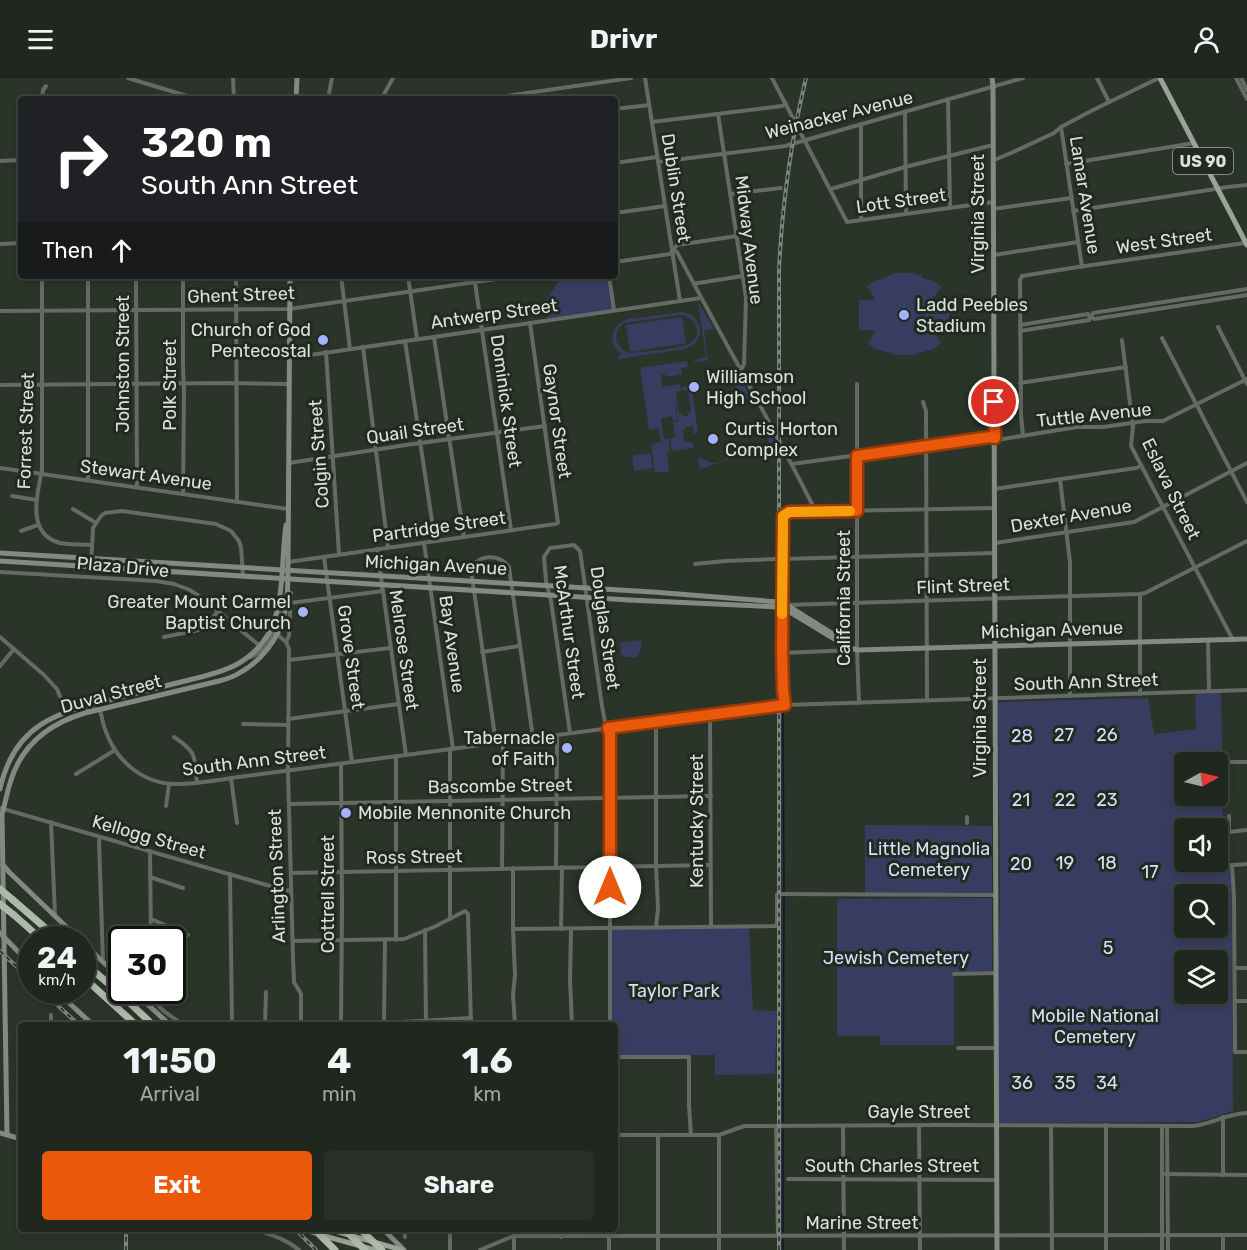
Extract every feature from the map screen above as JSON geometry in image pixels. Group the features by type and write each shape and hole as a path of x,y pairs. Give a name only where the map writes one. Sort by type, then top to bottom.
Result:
{"highway":[{"path":"0,889 43,926"},
{"path":"0,904 26,926"},
{"path":"96,973 150,1022"},
{"path":"96,989 133,1022"},
{"path":"321,1232 335,1250"},
{"path":"347,1232 365,1250"},
{"path":"364,1232 382,1250"}],"main road":[{"name":"US 90","path":"1160,78 1246,244"},
{"path":"321,1232 375,1250"},
{"path":"321,1232 403,1250"}],"street":[{"path":"128,78 187,96"},
{"path":"296,96 297,78"},
{"path":"329,96 332,78"},
{"path":"383,96 393,78"},
{"path":"507,96 631,78"},
{"name":"Dublin Street","path":"645,78 680,302"},
{"path":"772,78 831,189 905,167 993,145"},
{"name":"Virginia Street","path":"992,78 997,1250"},
{"name":"Weinacker Avenue","path":"658,162 785,146 1023,78"},
{"path":"1096,78 1109,102"},
{"path":"993,160 1054,133 1109,102 1160,78"},
{"path":"1239,79 1247,78"},
{"path":"1239,79 1247,90"},
{"path":"1239,79 1247,99"},
{"path":"233,81 234,96"},
{"path":"42,96 46,86"},
{"path":"948,99 950,208"},
{"path":"652,122 786,104"},
{"path":"618,109 649,105"},
{"path":"905,113 906,213"},
{"name":"Midway Avenue","path":"718,114 746,298 744,364 741,370"},
{"path":"861,124 861,220"},
{"name":"Lamar Avenue","path":"1061,127 1078,242 1084,266"},
{"path":"1066,164 1194,143"},
{"path":"618,163 657,157"},
{"path":"0,161 18,160"},
{"path":"1073,211 1247,185"},
{"path":"730,194 781,188"},
{"name":"Lott Street","path":"831,189 848,222 950,208 1071,198"},
{"path":"618,213 665,206"},
{"path":"618,262 670,254 677,245 737,236"},
{"path":"994,255 1078,242"},
{"path":"0,243 18,243"},
{"name":"West Street","path":"1020,325 1020,280 1022,276 1246,244"},
{"path":"673,251 677,252 792,464 815,512"},
{"path":"694,284 743,276"},
{"name":"Forrest Street","path":"38,525 37,500 41,474 42,279"},
{"path":"88,279 88,480"},
{"name":"Johnston Street","path":"136,279 137,487"},
{"name":"Polk Street","path":"183,279 183,494"},
{"path":"236,279 237,502"},
{"name":"Duval Street","path":"285,571 288,562 290,279"},
{"path":"341,279 350,349"},
{"path":"408,279 417,339"},
{"name":"Dominick Street","path":"474,279 511,530"},
{"name":"Ghent Street","path":"0,311 289,309 496,279"},
{"path":"609,279 614,310"},
{"path":"1247,289 1091,316 1094,319 1247,295"},
{"name":"Antwerp Street","path":"290,358 702,298"},
{"path":"1020,331 1089,320 1090,317 1088,314 1020,325 1020,331 1020,383 1023,436"},
{"name":"Gaynor Street","path":"530,322 558,523"},
{"path":"1218,327 1246,381"},
{"path":"434,337 464,537"},
{"path":"1162,338 1247,502"},
{"name":"Eslava Street","path":"1122,340 1132,423 1131,446 1234,640"},
{"path":"405,341 435,541"},
{"path":"363,347 388,547"},
{"name":"Colgin Street","path":"326,352 339,554"},
{"path":"1020,383 1126,367"},
{"name":"Tuttle Avenue","path":"792,464 990,437 1003,439 1077,427 1103,427 1163,421 1246,381"},
{"path":"0,385 290,384"},
{"name":"California Street","path":"857,384 859,703"},
{"path":"923,402 926,411 927,700"},
{"name":"Quail Street","path":"289,463 544,426"},
{"name":"Dexter Avenue","path":"995,543 1129,523 1247,463"},
{"path":"994,489 1142,466"},
{"name":"Stewart Avenue","path":"0,468 288,509"},
{"path":"1060,479 1071,562 1070,696"},
{"path":"12,496 37,500"},
{"path":"785,705 782,653 783,516 789,512 994,508"},
{"path":"73,509 96,523"},
{"name":"Duval Street","path":"0,789 7,765 22,742 37,727 52,717 78,707 214,675 235,667 248,658 260,646 275,620 285,571 288,509"},
{"path":"92,566 93,528 105,513 122,511 216,524 231,531 241,547 243,576"},
{"name":"Partridge Street","path":"288,562 558,523"},
{"path":"21,531 38,525 42,533 53,541 93,545"},
{"path":"1140,693 1140,594 1247,541"},
{"name":"Bay Avenue","path":"424,543 451,749 450,919"},
{"name":"Douglas Street","path":"562,546 574,545 580,551 602,706 610,734 610,1022"},
{"name":"McArthur Street","path":"562,546 550,548 544,557 570,734"},
{"name":"Melrose Street","path":"377,549 405,755"},
{"name":"Michigan Avenue","path":"0,553 675,594 784,605 857,650"},
{"name":"Dexter Avenue","path":"782,559 995,553"},
{"name":"Grove Street","path":"324,557 352,762"},
{"path":"496,743 471,570 473,564 488,557 506,562 508,567 532,738"},
{"path":"695,564 775,559"},
{"name":"Michigan Avenue","path":"0,561 346,582 382,588 430,588 784,605 840,642 857,650 1247,639"},
{"path":"22,562 22,573"},
{"path":"124,568 124,579"},
{"path":"132,569 132,579"},
{"name":"Plaza Drive","path":"0,572 166,582 182,587 202,598 260,646"},
{"path":"346,582 347,575"},
{"name":"Duval Street","path":"3,1134 2,808 13,775 34,741 43,732 69,718 219,681 242,672 258,658 284,616 287,591 284,579"},
{"path":"290,603 382,588"},
{"path":"286,642 289,636 291,593 287,591"},
{"name":"Flint Street","path":"784,605 1140,594"},
{"path":"248,658 261,651 275,633 279,618 279,602"},
{"path":"164,638 200,630 218,611"},
{"path":"275,633 286,642 289,650 288,719 398,704"},
{"path":"0,637 57,689 66,711"},
{"path":"1208,640 1209,691"},
{"path":"837,651 840,642"},
{"path":"482,652 519,646"},
{"path":"289,660 390,648"},
{"path":"0,666 14,649"},
{"path":"782,653 857,650"},
{"name":"South Ann Street","path":"100,710 106,732 115,750 126,764 144,777 169,784 197,783 785,705 1247,690"},
{"path":"78,707 100,710"},
{"name":"Kentucky Street","path":"710,715 711,926"},
{"name":"Arlington Street","path":"288,719 294,982 301,994 301,1022"},
{"path":"656,722 658,909 656,927"},
{"path":"243,724 288,725"},
{"path":"557,735 561,929"},
{"path":"174,736 188,746 194,756 197,783"},
{"path":"502,868 503,742"},
{"path":"76,774 115,750"},
{"path":"396,756 396,940"},
{"path":"1228,762 1247,762"},
{"name":"Cottrell Street","path":"341,764 341,1022"},
{"path":"231,778 237,823"},
{"path":"166,806 169,784"},
{"name":"Bascombe Street","path":"289,804 711,796"},
{"name":"Kellogg Street","path":"2,808 291,891"},
{"path":"1229,816 1229,832 1247,830"},
{"path":"967,817 967,823"},
{"path":"51,822 55,916"},
{"path":"100,837 103,962"},
{"path":"150,851 151,926"},
{"path":"1,864 65,926"},
{"path":"1228,865 1247,864"},
{"path":"515,1022 513,868 710,865"},
{"path":"1232,865 1235,1052 1247,1052"},
{"name":"Ross Street","path":"291,873 513,868"},
{"path":"230,874 232,1022"},
{"path":"150,877 183,888"},
{"path":"513,929 775,926 777,924 777,894 996,895"},
{"path":"293,941 404,939 465,911 468,914 471,1022"},
{"path":"151,919 188,935"},
{"path":"571,929 572,1022"},
{"path":"425,930 426,1022 471,1018"},
{"path":"2,935 18,952"},
{"path":"384,1022 385,940"},
{"path":"96,955 108,967"},
{"path":"1235,968 1247,968"},
{"path":"954,974 996,974"},
{"name":"Duval Street","path":"0,975 4,993"},
{"path":"266,992 266,1022"},
{"path":"1235,1001 1247,1001"},
{"path":"71,1004 90,1022"},
{"path":"147,1004 167,1022"},
{"path":"158,1004 179,1022"},
{"path":"51,1015 51,1022"},
{"path":"958,1048 996,1048"},
{"path":"618,1057 688,1057 691,1135"},
{"name":"Gayle Street","path":"618,1135 719,1135 741,1126 1199,1126 1223,1117 1247,1113"},
{"path":"1223,1117 1223,1175"},
{"path":"919,1125 920,1250"},
{"path":"1106,1125 1106,1250"},
{"path":"776,1126 778,1236"},
{"path":"843,1126 844,1250"},
{"path":"1051,1126 1052,1250"},
{"path":"1162,1250 1164,1126"},
{"path":"3,1134 18,1138"},
{"path":"658,1135 658,1250"},
{"path":"719,1135 719,1250"},
{"path":"1164,1174 1247,1175"},
{"path":"1164,1174 1168,1250"},
{"name":"South Charles Street","path":"788,1179 996,1180"},
{"path":"262,1232 282,1239 299,1250"},
{"path":"386,1232 403,1250"},
{"path":"405,1232 405,1237"},
{"path":"450,1232 450,1250"},
{"path":"514,1232 514,1250"},
{"path":"561,1232 561,1237"},
{"path":"609,1232 609,1250"},
{"path":"1223,1235 1223,1250"},
{"name":"Marine Street","path":"480,1250 514,1237 1247,1235"}],"green space":[{"name":"Ladd Peebles Stadium","path":"895,273 913,273 934,281 941,287 933,298 949,300 949,331 935,330 933,332 941,342 934,349 915,355 894,355 875,349 868,343 875,332 873,330 859,330 859,300 875,298 867,287 874,281"},
{"path":"560,279 609,279 614,310 548,320 545,302"},
{"path":"698,302 714,329 704,330 708,360 695,362 694,360 706,357"},
{"path":"681,312 689,314 699,323 699,335 697,341 684,349 618,359 618,356 622,354 614,345 614,329 629,319","holes":["685,316 694,322 697,331 697,336 689,344 631,353 618,345 617,331 624,323"]},
{"path":"682,317 686,343 630,352 626,325"},
{"path":"687,361 688,367 681,368 682,374 666,377 665,374 661,375 662,387 680,384 681,391 676,392 677,420 673,420 672,416 661,418 664,439 669,439 670,451 667,452 669,471 655,473 651,444 661,442 658,428 649,430 640,368"},
{"path":"734,371 737,371 750,396 747,403 739,404"},
{"path":"691,385 698,432 694,434 693,426 686,427 683,430 684,442 693,443 693,448 672,451 670,438 675,437 673,422 678,421 676,408 678,407 679,414 682,416 688,416 691,412 688,390 682,390 682,387"},
{"path":"766,430 769,430 775,444 700,469 699,458 717,463 737,447 741,453 769,443"},
{"path":"650,453 653,468 634,471 632,456"},
{"path":"641,640 642,647 637,657 622,657 620,643"},
{"name":"Mobile National Cemetery","path":"1221,691 1222,752 1174,752 1174,806 1223,806 1223,818 1174,818 1174,872 1228,872 1228,869 1230,869 1233,1111 1199,1122 999,1123 998,702 1148,698 1154,734 1196,729 1195,694"},
{"name":"Little Magnolia Cemetery","path":"865,825 992,826 992,893 865,893"},
{"name":"Jewish Cemetery","path":"992,898 992,971 954,972 954,1045 880,1045 880,1036 837,1036 837,899"},
{"name":"Taylor Park","path":"609,928 749,928 753,1010 777,1011 775,1074 715,1075 715,1055 618,1056 618,1022 610,1022"}],"waterway":[{"path":"783,710 784,892"},
{"path":"783,1122 784,896"},
{"path":"783,1130 783,1232"},
{"path":"783,1240 783,1250"}],"railway":[{"path":"779,1250 779,270 788,173 806,78"},
{"path":"0,951 18,968"},
{"path":"56,1004 76,1022"},
{"path":"126,1232 126,1250"},
{"path":"298,1232 316,1250"}],"slow traffic":[{"path":"782,614 783,516 789,512 850,511"}],"place":[{"name":"Ladd Peebles Stadium","path":"904,315"},
{"name":"Church of God Pentecostal","path":"323,340"},
{"name":"Williamson High School","path":"694,387"},
{"name":"Curtis Horton Complex","path":"713,439"},
{"name":"Greater Mount Carmel Baptist Church","path":"303,612"},
{"name":"Tabernacle of Faith","path":"567,748"},
{"name":"Mobile Mennonite Church","path":"346,813"}],"route":[{"path":"610,887 610,734 608,728 785,705 782,653 783,516 789,512 857,511 857,456 995,438 994,402"}],"park label":[{"name":"27","path":"1064,735"},
{"name":"26","path":"1107,735"},
{"name":"28","path":"1022,736"},
{"name":"21","path":"1021,800"},
{"name":"22","path":"1065,800"},
{"name":"23","path":"1107,800"},
{"name":"19","path":"1065,863"},
{"name":"18","path":"1107,863"},
{"name":"20","path":"1021,864"},
{"name":"17","path":"1150,872"},
{"name":"5","path":"1108,948"},
{"name":"36","path":"1022,1083"},
{"name":"35","path":"1065,1083"},
{"name":"34","path":"1107,1083"}]}
